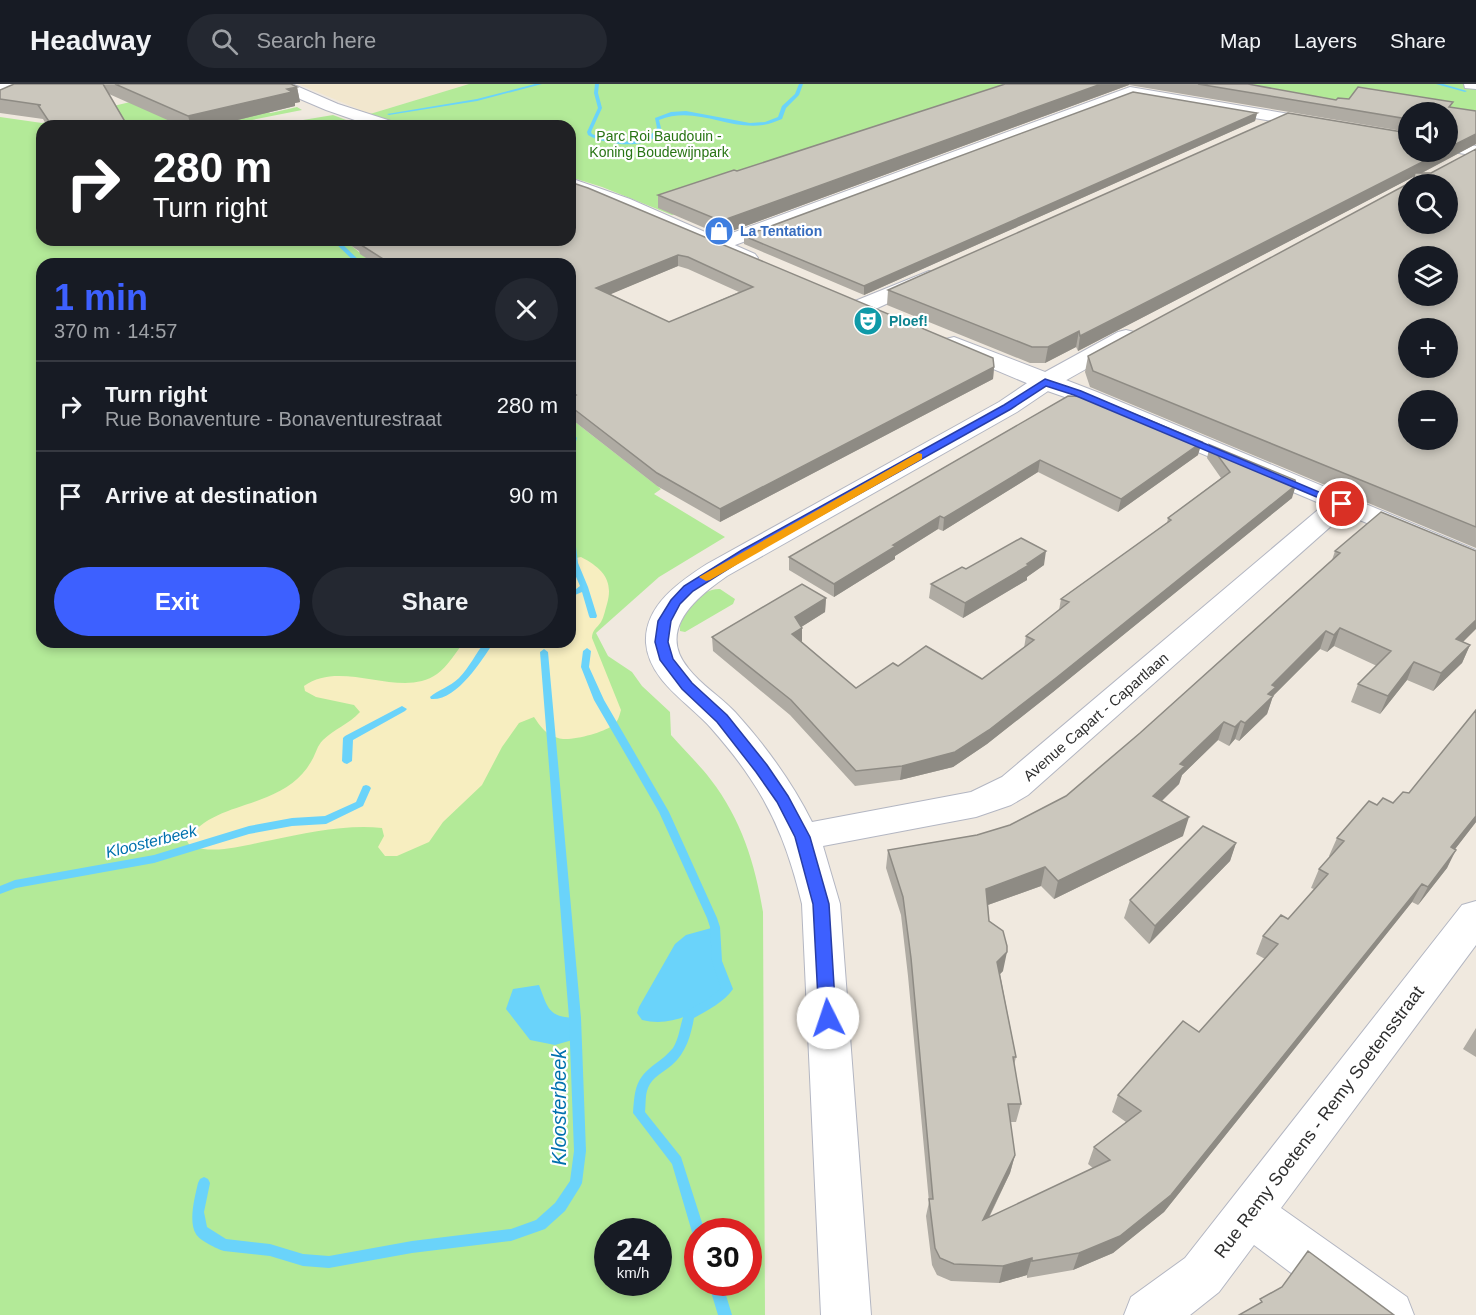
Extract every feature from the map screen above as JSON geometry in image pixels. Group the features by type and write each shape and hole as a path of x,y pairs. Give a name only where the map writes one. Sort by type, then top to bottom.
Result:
{"street":[{"path":"0,90 14,84"},
{"path":"278,84 332,107 370,120"},
{"path":"720,244 1149,84"},
{"path":"1130,92 1398,137"},
{"path":"1254,131 1283,117"},
{"path":"576,186 609,197 771,268"},
{"path":"895,319 854,302 950,267"},
{"path":"846,1315 821,904 802,837 783,800 762,768 722,718 687,686 666,660 662,642 665,621 670,610 689,589 746,552 1008,407 1045,382 1143,328"},
{"path":"937,337 1045,382 1078,393 1476,560"},
{"name":"Avenue Capart - Capartlaan","path":"802,837 976,804 998,796 1015,786 1041,766 1342,504"},
{"name":"Rue Remy Soetens - Remy Soetensstraat","path":"1149,1315 1202,1275 1476,916"},
{"path":"1250,1214 1389,1315"}],"shaded area":[{"path":"298,84 469,84 370,114"}],"green space":[{"name":"Parc Roi Baudouin - Koning Boudewijnpark","path":"469,84 1080,84 672,215 576,179 576,120 388,120 370,114"},
{"path":"1188,84 1476,84 1476,113 1458,112 1458,102 1398,102 1398,107"},
{"path":"168,93 271,113 297,107 302,110 252,120 55,120"},
{"path":"333,115 346,120 303,120"},
{"path":"0,117 36,122 36,246 352,246 366,258 36,258 36,648 576,648 576,423 661,489 654,494 725,537 659,577 596,633 608,656 632,672 642,686 670,712 671,735 702,768 722,795 739,826 756,876 763,912 765,1315 0,1315"},
{"path":"720,589 735,599 733,604 685,632 680,631 683,616 692,602 706,592"}],"sand":[{"path":"581,557 600,570 609,588 604,616 592,638 621,710 617,721 612,726 585,736 563,739 547,732 534,717 519,723 502,747 482,785 443,822 429,842 397,856 385,856 378,847 384,836 382,828 369,827 327,830 221,849 210,850 190,846 187,841 194,832 212,818 281,791 293,783 308,767 323,740 360,712 354,705 316,697 305,691 304,686 319,679 336,676 406,683 423,681 441,671 459,648 576,648 576,558"}],"water":[{"path":"715,927 717,961 727,989 709,1004 688,1015 666,1021 642,1020 637,1013 639,1007 675,944 686,935"},
{"path":"539,985 550,1010 559,1016 575,1018 576,1039 555,1045 530,1040 506,1009 513,989"}],"building":[{"path":"14,84 103,84 124,120 48,120 38,105 41,105 0,99 0,90"},
{"path":"115,84 291,84 297,87 287,89 292,92 188,116"},
{"path":"1005,84 1101,84 721,221 658,195 734,170 737,171"},
{"path":"1198,84 1248,84 1336,100 1338,98 1349,99 1358,87 1453,102 1398,102 1398,117"},
{"path":"1133,92 1257,113 864,286 744,236"},
{"path":"1458,108 1476,111 1476,134 1458,143"},
{"path":"1288,113 1398,131 1398,162 1422,162 1080,336 1079,331 1048,347 1032,347 888,290"},
{"path":"1476,149 1476,527 1093,371 1088,356 1398,189 1398,234 1458,234 1458,174 1415,173 1431,173 1452,162 1458,162 1458,159"},
{"path":"576,184 993,358 994,367 720,509 657,473 576,411 576,258 382,258 363,246 576,246","holes":["678,255 688,257 753,287 669,322 596,288"]},
{"path":"1068,396 1093,397 1202,442 1121,499 1040,460 944,518 940,516 834,584 789,557"},
{"path":"1210,445 1295,480 1296,485 1056,678 989,730 955,752 902,766 856,771 791,700 712,637 802,584 826,598 795,617 802,628 792,634 856,688 893,663 898,666 926,646 982,679 1034,640 1026,636 1069,602 1061,599 1171,520 1168,518 1230,472"},
{"path":"1381,512 1476,551 1476,620 1456,639 1470,645 1441,673 1414,662 1388,696 1358,684 1391,651 1340,628 1334,635 1326,631 1272,685 1276,687 1268,694 1273,696 1245,723 1241,721 1235,727 1224,722 1180,764 1185,766 1153,796 1189,817 1058,881 1045,867 986,889 989,921 1003,931 1007,946 1007,952 997,962 1016,1057 1013,1057 1021,1104 1008,1104 1015,1155 983,1220 1110,1160 1094,1147 1141,1111 1118,1095 1183,1021 1199,1032 1278,944 1263,936 1281,915 1288,919 1328,874 1319,869 1344,841 1337,838 1369,801 1377,805 1383,798 1393,803 1403,792 1409,793 1476,710 1476,816 1451,847 1456,850 1428,887 1422,884 1171,1195 1120,1236 1079,1253 1032,1261 1032,1258 1003,1266 954,1264 940,1258 935,1248 929,1199 933,1199 911,958 903,897 888,850 977,835 1010,825 1066,796 1140,733 1340,553 1335,551"},
{"path":"1021,538 1046,551 1027,564 1029,565 965,603 931,584 962,567 966,569"},
{"path":"1203,826 1236,843 1155,926 1130,900"},
{"path":"1308,1251 1394,1315 1239,1315 1262,1302 1260,1299 1282,1287"}],"waterway":[{"name":"Kloosterbeek","path":"389,114 477,100 540,84"},
{"name":"Kloosterbeek","path":"597,84 596,93 600,108 589,132 590,135 628,143 647,140 659,128 657,119 671,114 701,115 750,125 766,124 780,118 784,107 797,95 801,84"},
{"path":"1438,84 1465,91"},
{"name":"Kloosterbeek","path":"341,246 354,258"},
{"name":"Kloosterbeek","path":"576,568 584,587"},
{"name":"Kloosterbeek","path":"576,592 584,587"},
{"name":"Kloosterbeek","path":"584,587 593,616"},
{"name":"Kloosterbeek","path":"434,697 462,680 485,648"},
{"name":"Kloosterbeek","path":"587,651 585,667 599,700 664,812 712,918 715,927 717,961 727,989 712,1002 689,1015 682,1043 673,1056 647,1078 640,1095 639,1113 677,1161 695,1218"},
{"name":"Kloosterbeek","path":"204,1183 198,1212 201,1231 224,1245 270,1250 303,1260 329,1262 412,1247 511,1235 540,1225 560,1207 576,1183 580,1151 575,1018 544,652"},
{"name":"Kloosterbeek","path":"347,761 348,738 402,709"},
{"name":"Kloosterbeek","path":"0,890 15,884 154,859 249,830 292,822 326,820 360,804 366,788"},
{"name":"Kloosterbeek","path":"719,1296 725,1315"}],"slow traffic":[{"path":"706,577 746,552 918,457"}],"place":[{"name":"La Tentation","path":"719,231"},
{"name":"Ploef!","path":"868,321"}],"route":[{"path":"828,1018 821,904 802,837 783,800 762,768 722,718 687,686 666,660 662,642 665,621 675,603 689,589 746,552 1008,407 1045,382 1078,393 1342,504"}]}
